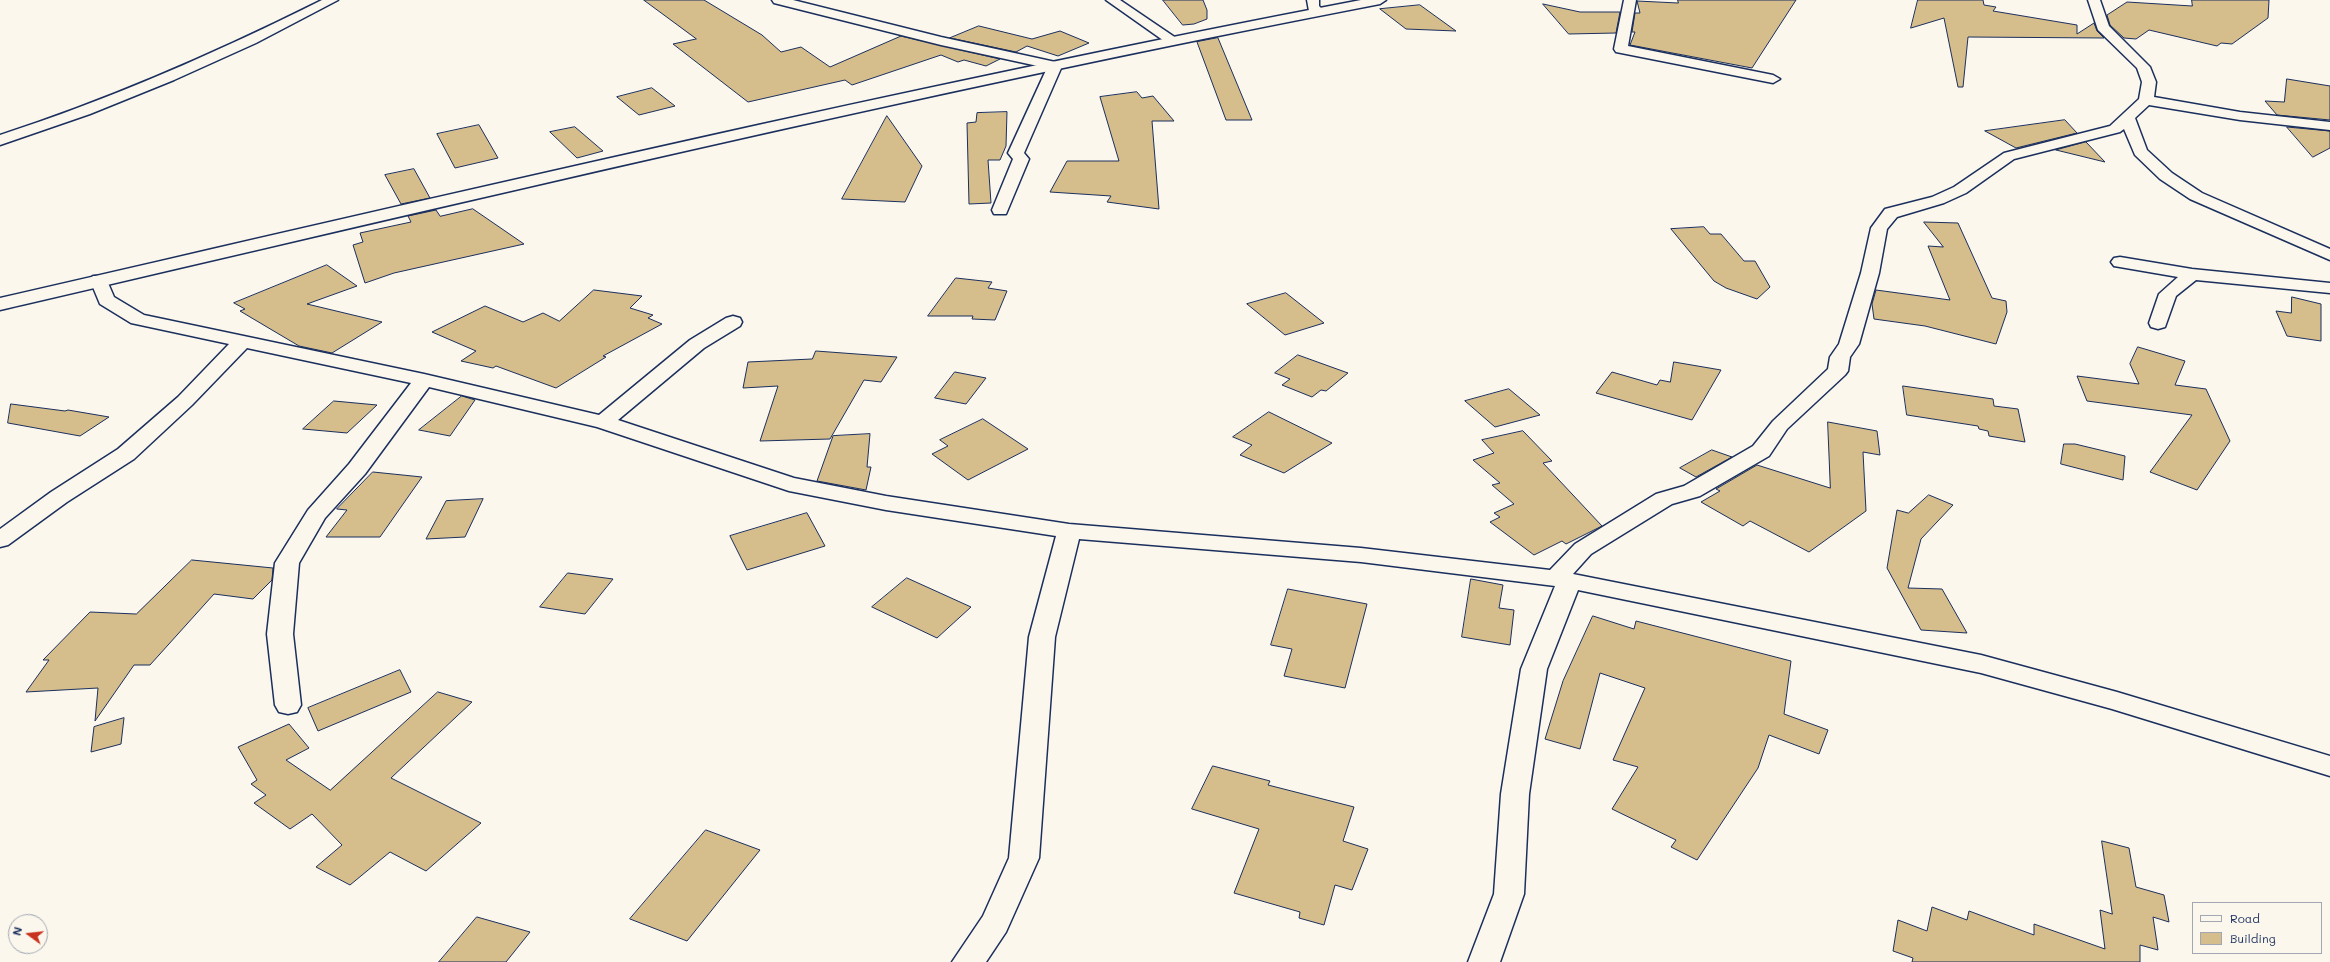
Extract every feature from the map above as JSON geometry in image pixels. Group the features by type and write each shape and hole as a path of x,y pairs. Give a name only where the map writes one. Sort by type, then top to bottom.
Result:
{"street":[{"path":"0,140 102,105 199,63 332,0"},
{"path":"778,0 1055,66"},
{"path":"817,10 826,0"},
{"path":"1112,0 1172,40"},
{"path":"0,304 548,177 1172,40 1315,6 1380,0"},
{"path":"1630,0 1621,49 1772,79"},
{"path":"1484,962 1509,894 1515,794 1534,668 1562,580 1583,549 1664,499 1692,492 1761,451 1780,425 1838,371 1840,357 1849,344 1870,273 1880,228 1891,213 1938,200 1960,190 2009,156 2115,129 2128,119 2146,100 2149,82 2143,66 2103,27 2094,0"},
{"path":"1000,210 1021,159 1016,153 1055,66"},
{"path":"2146,100 2240,116 2330,126"},
{"path":"2128,119 2140,152 2166,176 2196,196 2330,255"},
{"path":"0,296 98,270 488,184 548,177"},
{"path":"2120,262 2192,274 2330,288"},
{"path":"2158,323 2168,294 2192,274"},
{"path":"99,280 106,300 138,319 424,380 603,422 789,484 886,503 1069,531 1361,555 1562,580 1981,664 2117,701 2330,766"},
{"path":"603,422 698,344 733,322"},
{"path":"0,540 59,497 126,454 185,401 241,342"},
{"path":"288,705 280,634 287,563 316,515 357,469 424,380"},
{"path":"968,962 995,923 1024,858 1042,636 1069,531"}],"building":[{"path":"644,0 704,0 762,35 781,52 801,47 830,67 901,36 1000,59 986,66 964,60 958,62 941,55 852,85 845,80 748,102 673,44 696,39"},
{"path":"1163,0 1203,0 1207,10 1207,19 1194,24 1183,25"},
{"path":"1678,0 1796,0 1752,68 1630,45 1635,32 1632,32 1635,13 1640,13 1637,1 1678,3"},
{"path":"1918,0 1983,0 1984,5 1996,7 1993,11 2077,25 2077,34 2094,23 2097,31 2104,38 1968,37 1963,87 1958,87 1944,18 1911,28"},
{"path":"2192,0 2269,0 2268,18 2232,44 2221,43 2217,46 2149,30 2136,39 2124,38 2110,25 2107,15 2127,2 2192,6"},
{"path":"1543,4 1580,12 1620,12 1616,33 1569,34"},
{"path":"1420,5 1456,31 1406,29 1380,9"},
{"path":"979,26 1032,39 1060,31 1089,43 1058,56 1027,46 1016,52 950,38"},
{"path":"1218,38 1252,120 1226,120 1197,42"},
{"path":"2287,79 2330,86 2330,120 2277,115 2265,101 2284,102"},
{"path":"652,88 675,106 639,115 617,97"},
{"path":"1137,92 1142,98 1153,96 1174,121 1152,121 1159,209 1107,202 1111,196 1050,192 1067,161 1119,161 1100,97"},
{"path":"1007,112 1006,146 1000,160 988,160 991,203 969,204 967,123 976,122 977,113"},
{"path":"887,116 922,166 905,202 842,199"},
{"path":"2065,120 2077,133 2016,148 1985,131"},
{"path":"479,125 498,158 455,168 437,134"},
{"path":"575,127 603,151 577,158 550,132"},
{"path":"2287,127 2330,131 2330,148 2313,157"},
{"path":"2086,142 2105,162 2056,150"},
{"path":"414,169 430,198 401,204 385,175"},
{"path":"473,209 524,244 394,273 365,283 353,245 363,242 360,233 411,222 408,216 436,210 440,216"},
{"path":"1924,222 1958,223 1992,298 2006,301 2007,312 1996,344 1925,326 1874,319 1872,304 1876,290 1950,300 1928,246 1943,247"},
{"path":"1704,227 1710,234 1721,234 1744,261 1755,261 1770,287 1757,299 1726,288 1714,281 1671,229"},
{"path":"327,265 357,286 307,304 382,322 332,353 299,346 240,311 245,309 234,303"},
{"path":"956,278 992,282 988,288 1007,291 995,320 972,319 973,316 928,316"},
{"path":"594,290 642,296 630,308 653,315 648,318 662,324 603,356 606,357 556,388 496,366 493,368 461,361 476,351 432,332 485,306 523,322 543,313 559,321"},
{"path":"1286,293 1324,323 1285,335 1247,304"},
{"path":"2292,297 2321,304 2321,341 2287,336 2276,311 2291,313"},
{"path":"2138,347 2185,361 2175,385 2206,389 2230,441 2197,490 2150,472 2192,415 2087,401 2077,376 2139,384 2130,364"},
{"path":"816,351 897,357 881,382 864,380 830,439 760,441 778,386 743,388 748,362 812,359"},
{"path":"1298,355 1348,373 1326,391 1321,390 1312,397 1282,385 1290,379 1275,373"},
{"path":"1674,362 1721,370 1692,420 1596,393 1612,372 1657,385 1660,380 1670,382"},
{"path":"955,372 986,378 966,404 935,398"},
{"path":"1903,386 1993,399 1994,406 2018,409 2025,442 1989,436 1988,431 1979,429 1978,426 1907,415"},
{"path":"1509,389 1540,415 1495,427 1465,401"},
{"path":"462,396 475,400 450,436 419,430"},
{"path":"334,401 377,405 347,433 303,429"},
{"path":"11,404 65,411 68,410 109,417 80,436 8,423"},
{"path":"1269,412 1332,443 1284,473 1240,455 1252,445 1233,437"},
{"path":"983,419 1028,449 968,480 932,454 948,446 940,440"},
{"path":"1828,422 1877,431 1880,455 1863,452 1866,511 1809,552 1750,521 1743,526 1701,502 1720,491 1716,489 1757,465 1830,488"},
{"path":"1523,431 1552,461 1543,463 1602,526 1566,544 1562,541 1534,555 1490,522 1500,517 1494,513 1514,504 1492,485 1500,483 1473,460 1494,453 1482,440"},
{"path":"870,434 867,467 871,467 866,490 817,481 833,436"},
{"path":"2064,444 2075,444 2125,456 2123,480 2061,464"},
{"path":"1712,450 1732,457 1696,477 1680,468"},
{"path":"373,472 422,477 380,537 326,537 347,510 337,509"},
{"path":"1929,495 1953,505 1921,539 1908,588 1942,589 1967,633 1921,630 1887,568 1897,510 1908,513"},
{"path":"483,499 465,537 426,539 446,501"},
{"path":"807,513 825,546 747,570 730,536"},
{"path":"192,560 273,568 272,580 253,599 214,594 150,665 134,665 95,721 98,688 26,692 49,660 43,660 90,612 136,614"},
{"path":"568,573 613,579 585,614 540,607"},
{"path":"907,578 971,607 937,638 872,607"},
{"path":"1471,579 1503,585 1499,608 1514,610 1510,645 1462,637"},
{"path":"1288,589 1367,604 1345,688 1284,676 1292,649 1271,645"},
{"path":"1593,616 1634,629 1636,621 1791,661 1784,714 1828,730 1819,754 1769,735 1758,768 1697,860 1671,847 1676,840 1612,809 1638,767 1613,760 1645,688 1600,673 1580,749 1545,739 1563,681"},
{"path":"400,670 411,692 318,731 308,708"},
{"path":"438,692 472,702 391,778 481,823 426,871 390,852 350,885 316,867 342,845 312,814 290,829 254,803 266,795 251,784 257,780 238,747 289,724 309,748 286,760 330,790"},
{"path":"124,718 121,744 91,752 94,727"},
{"path":"1213,766 1270,781 1268,785 1354,807 1343,841 1368,849 1352,890 1335,885 1324,925 1299,918 1300,912 1234,893 1259,829 1192,809"},
{"path":"706,830 760,850 687,941 630,919"},
{"path":"2102,841 2129,848 2136,887 2164,895 2169,922 2153,917 2158,950 2140,945 2140,962 1912,962 1913,958 1893,951 1898,920 1927,931 1932,907 1967,920 1969,911 2034,935 2034,924 2105,949 2100,910 2112,914"},
{"path":"477,917 530,932 506,962 439,962"}]}
